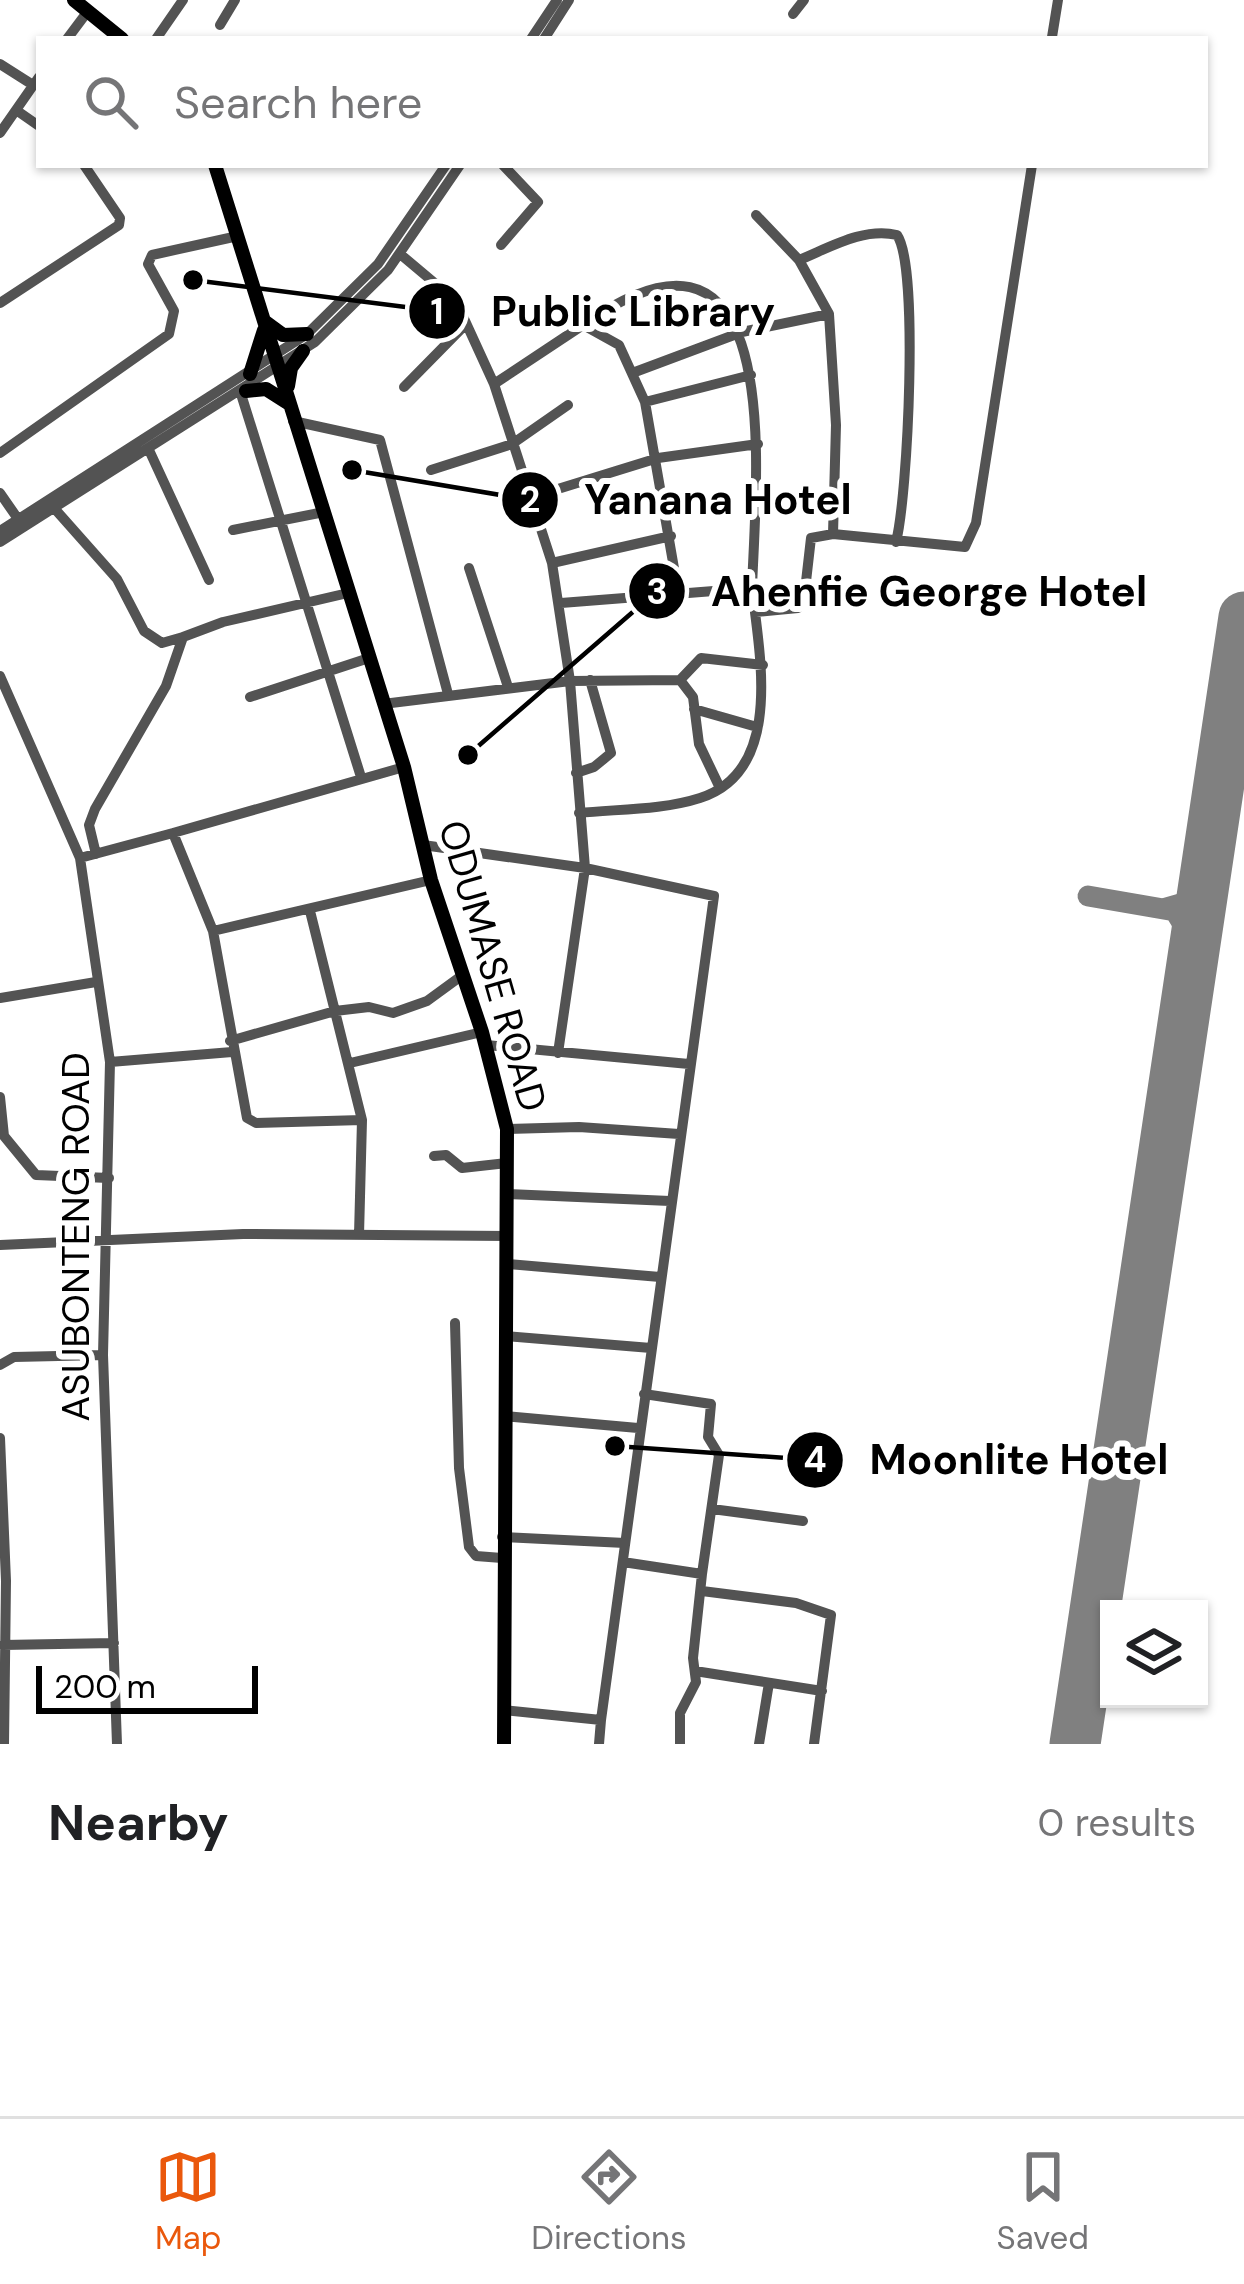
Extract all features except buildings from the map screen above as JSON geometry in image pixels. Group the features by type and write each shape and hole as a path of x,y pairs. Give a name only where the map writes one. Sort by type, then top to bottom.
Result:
{"main road":[{"path":"74,0 118,36"},
{"name":"ODUMASE ROAD","path":"216,168 404,767 431,880 484,1039 507,1129 504,1744"},
{"path":"250,374 264,323 283,335 307,334"},
{"path":"288,404 290,372 303,351"},
{"path":"243,393 266,389 288,404"}],"street":[{"path":"158,36 183,0"},
{"path":"220,25 235,0"},
{"path":"533,36 557,0"},
{"path":"546,36 569,0"},
{"path":"793,14 803,0"},
{"path":"1052,36 1058,0"},
{"path":"69,36 88,11"},
{"path":"0,64 36,81 0,134"},
{"path":"16,110 36,123"},
{"path":"0,303 119,225 121,218 86,168"},
{"path":"0,542 243,393 378,264 444,168"},
{"path":"0,530 250,374 303,351 348,314 400,254 458,168"},
{"path":"501,245 538,202 506,168"},
{"path":"756,612 798,608 804,599 808,544 816,534 950,550 965,547 973,532 1032,168"},
{"path":"756,215 799,260 829,314 835,383 833,534"},
{"path":"799,260 854,238 885,232 897,235 903,245 903,280 912,298 905,324 907,483 896,542"},
{"path":"0,453 169,334 174,311 148,264 152,255 238,236"},
{"path":"400,254 448,291 494,385 561,602 585,868 558,1053"},
{"path":"494,385 620,299 667,284 704,294 742,332 751,375 758,444 752,588 763,665 757,727 743,764 721,788 696,800 579,813"},
{"path":"635,373 742,332 829,314"},
{"path":"404,387 465,325"},
{"path":"584,325 613,338 646,402 678,591"},
{"path":"646,402 751,375"},
{"path":"243,393 303,605 361,777"},
{"path":"430,470 512,444 568,405"},
{"path":"293,421 380,440 448,694"},
{"path":"532,497 658,458 758,444"},
{"path":"149,450 209,580"},
{"path":"0,493 18,519"},
{"path":"54,508 117,579 149,637 161,643 223,622 348,593"},
{"path":"233,530 324,512"},
{"path":"552,562 671,536"},
{"path":"469,568 508,687"},
{"path":"561,602 752,588"},
{"path":"96,854 89,824 95,809 166,686 183,638"},
{"path":"250,697 369,658"},
{"path":"680,680 701,658 763,665"},
{"name":"ASUBONTENG ROAD","path":"0,676 80,858 110,1062 103,1355 117,1744"},
{"path":"576,773 611,753 590,680"},
{"path":"383,704 570,681 680,680 688,686 705,761 721,788"},
{"path":"0,713 14,705"},
{"path":"694,709 757,727"},
{"path":"80,858 404,767"},
{"path":"173,833 213,931 242,1109 256,1123 362,1120"},
{"path":"423,844 585,868 714,896 638,1428 599,1744"},
{"path":"213,931 431,880"},
{"path":"310,910 362,1120 359,1235"},
{"path":"110,1062 231,1047 335,1011 369,1007 393,1012 427,1001 464,974"},
{"path":"0,998 96,982"},
{"path":"350,1063 484,1039 558,1053 688,1064"},
{"path":"0,1097 4,1136 36,1175 109,1178"},
{"path":"507,1129 579,1126 679,1134"},
{"path":"434,1156 446,1155 462,1168 507,1163"},
{"path":"508,1194 670,1201"},
{"path":"0,1245 109,1239 508,1236"},
{"path":"508,1264 660,1277"},
{"path":"454,1323 459,1468 469,1547 476,1556 502,1558"},
{"path":"506,1336 651,1348"},
{"path":"0,1365 14,1357 103,1355"},
{"path":"644,1394 711,1404 708,1437 719,1455 702,1574 696,1682 680,1713 680,1744"},
{"path":"504,1416 638,1428"},
{"path":"0,1438 4,1744"},
{"path":"712,1509 803,1521"},
{"path":"502,1537 626,1544"},
{"path":"623,1562 702,1574"},
{"path":"702,1592 828,1611 814,1744"},
{"path":"2,1645 114,1643"},
{"path":"694,1671 822,1691"},
{"path":"759,1744 769,1683"},
{"path":"503,1709 601,1720"}],"taxiway":[{"path":"1166,908 1187,902 1204,880"},
{"path":"1088,896 1175,911 1195,944"}],"runway":[{"path":"1075,1744 1244,617"}],"place":[{"name":"Public Library","path":"193,280"},
{"name":"Yanana Hotel","path":"352,470"},
{"name":"Ahenfie George Hotel","path":"468,755"},
{"name":"Moonlite Hotel","path":"615,1446"}]}
